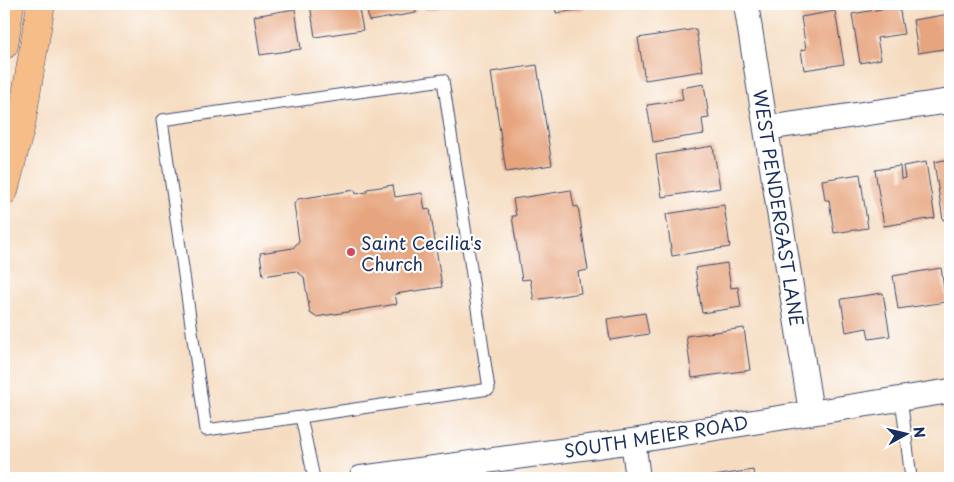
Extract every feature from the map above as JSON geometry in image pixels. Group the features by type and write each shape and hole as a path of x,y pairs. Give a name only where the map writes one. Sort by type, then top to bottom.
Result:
{"main road":[{"path":"4,44 10,4"},
{"path":"4,191 21,125 41,4"}],"street":[{"name":"WEST PENDERGAST LANE","path":"746,4 811,412"},
{"path":"767,128 950,101"},
{"name":"SOUTH MEIER ROAD","path":"362,478 633,441 950,391"},
{"path":"633,441 638,478"}],"lane":[{"path":"443,80 489,389 301,416 206,430 162,120 443,80"},
{"path":"901,398 911,478"},
{"path":"301,416 314,478"}],"building":[{"path":"310,4 358,4 363,30 315,37"},
{"path":"366,4 415,4 416,13 369,21"},
{"path":"425,4 462,4 462,5 426,10"},
{"path":"555,4 584,4 585,9 556,13"},
{"path":"899,6 904,34 877,38 881,59 860,63 852,14"},
{"path":"295,9 301,49 260,55 254,16"},
{"path":"835,11 844,64 804,70 801,50 806,49 801,17"},
{"path":"950,14 950,48 918,53 913,20"},
{"path":"696,29 703,71 645,80 638,38"},
{"path":"537,65 552,165 506,172 491,72"},
{"path":"704,84 709,118 702,119 704,134 653,142 647,105 683,100 681,88"},
{"path":"713,146 720,188 662,197 656,155"},
{"path":"950,159 950,219 943,220 934,162"},
{"path":"926,162 935,218 884,226 875,170 900,166 901,179 905,178 903,166"},
{"path":"860,174 868,228 834,233 829,200 825,200 822,180"},
{"name":"Saint Cecilia's Church","path":"393,185 395,197 422,193 425,210 430,209 442,287 395,294 397,304 316,317 310,313 304,277 296,271 263,276 260,253 293,248 299,241 294,204 298,199 355,190 356,194 367,192 367,189"},
{"path":"571,190 574,207 578,206 588,270 578,272 581,293 534,300 530,279 522,280 512,216 516,216 513,199"},
{"path":"724,205 730,247 672,256 666,214"},
{"path":"727,263 731,288 738,287 741,307 702,313 695,268"},
{"path":"941,268 946,302 898,309 893,276"},
{"path":"883,293 890,336 869,339 867,328 846,332 841,299"},
{"path":"645,313 649,334 610,340 607,319"},
{"path":"744,328 750,370 692,378 686,336"},
{"path":"753,470 754,478 707,478 707,477"}],"place":[{"name":"Saint Cecilia's Church","path":"351,252"}]}
